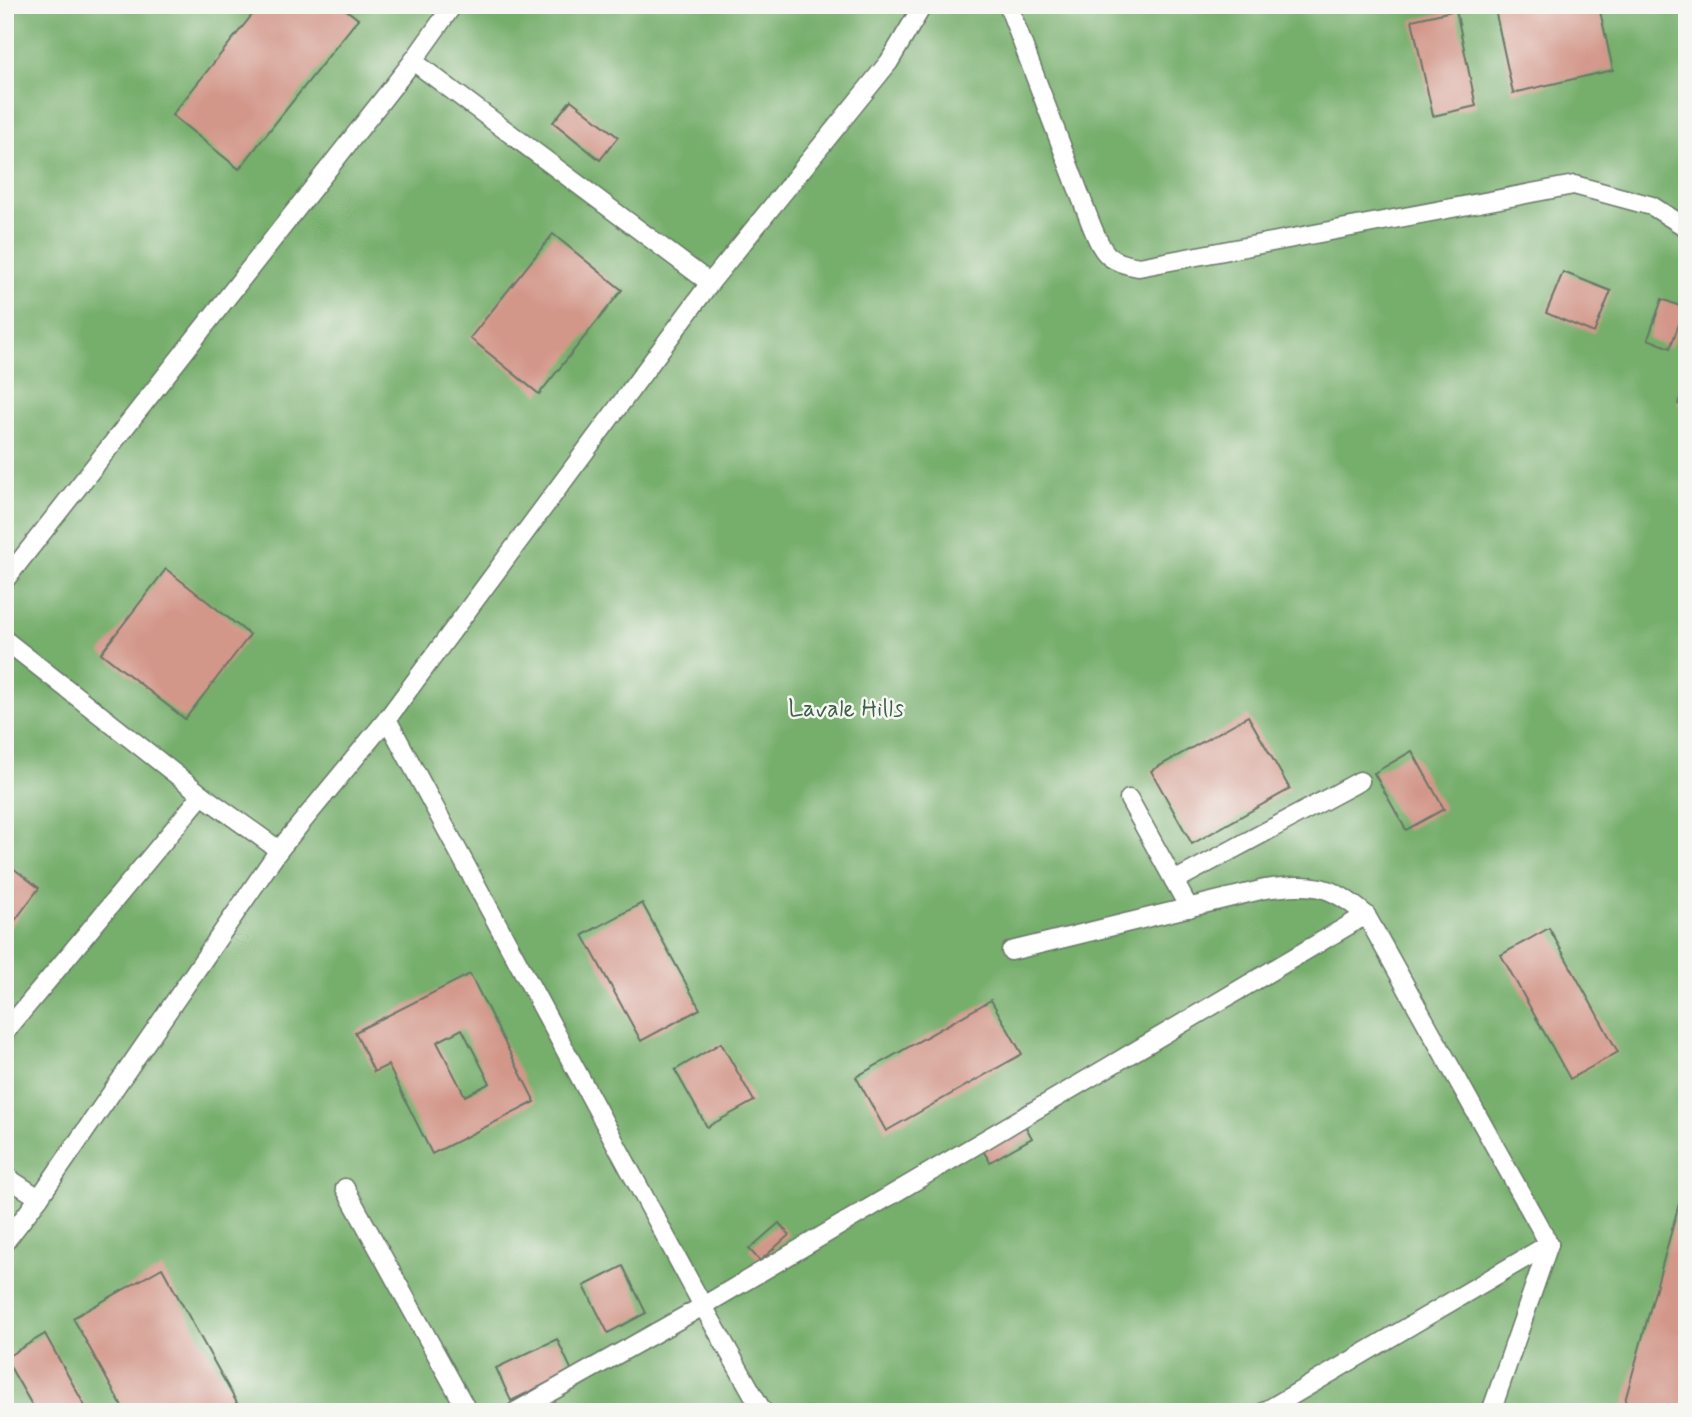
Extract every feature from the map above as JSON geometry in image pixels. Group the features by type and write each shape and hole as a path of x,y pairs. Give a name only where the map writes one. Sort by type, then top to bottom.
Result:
{"lane":[{"path":"5,580 413,61 453,5"},
{"path":"5,1242 39,1198 279,850 387,719 710,284 889,62 923,5"},
{"path":"1008,5 1099,244 1104,254 1121,264 1139,268 1574,185 1652,206 1687,228"},
{"path":"413,61 710,284"},
{"path":"5,640 202,795 279,850"},
{"path":"387,719 703,1306 764,1412"},
{"path":"1174,881 1360,781"},
{"path":"5,1032 202,795"},
{"path":"1129,799 1189,908"},
{"path":"1011,951 1265,889 1301,884 1339,892 1366,915 1549,1244 1491,1412"},
{"path":"515,1412 703,1306 1366,915"},
{"path":"5,1177 39,1198"},
{"path":"345,1188 468,1412"},
{"path":"1264,1412 1549,1244"}],"green space":[{"name":"Lavale Hills","path":"5,5 1687,5 1687,1412 5,1412"}],"building":[{"path":"260,5 340,5 358,19 239,169 172,115"},
{"path":"1494,5 1621,5 1600,11 1613,70 1513,93"},
{"path":"1456,10 1476,106 1433,116 1412,20"},
{"path":"571,100 618,137 600,160 553,122"},
{"path":"553,234 622,290 539,394 470,338"},
{"path":"1563,272 1611,291 1594,333 1546,313"},
{"path":"1662,299 1685,308 1670,348 1648,339"},
{"path":"1687,382 1687,407 1678,404"},
{"path":"166,569 250,635 185,719 101,653"},
{"path":"1248,716 1290,789 1192,844 1151,771"},
{"path":"1412,751 1444,809 1406,830 1374,773"},
{"path":"5,862 39,888 5,934"},
{"path":"642,903 700,1009 641,1041 583,935"},
{"path":"1549,928 1618,1052 1570,1079 1501,955"},
{"path":"470,974 535,1102 432,1154 388,1065 374,1072 355,1032","holes":["462,1029 490,1083 465,1096 437,1042"]},
{"path":"991,1000 1022,1054 886,1131 856,1077"},
{"path":"721,1043 754,1101 707,1127 675,1070"},
{"path":"1022,1120 1032,1138 990,1162 979,1144"},
{"path":"1683,1189 1687,1190 1687,1412 1622,1412"},
{"path":"779,1223 789,1235 760,1261 749,1249"},
{"path":"623,1266 646,1313 608,1333 584,1286"},
{"path":"162,1268 237,1403 221,1412 125,1412 73,1318"},
{"path":"45,1334 85,1406 74,1412 36,1412 5,1358"},
{"path":"557,1339 572,1371 511,1401 496,1368"}]}
